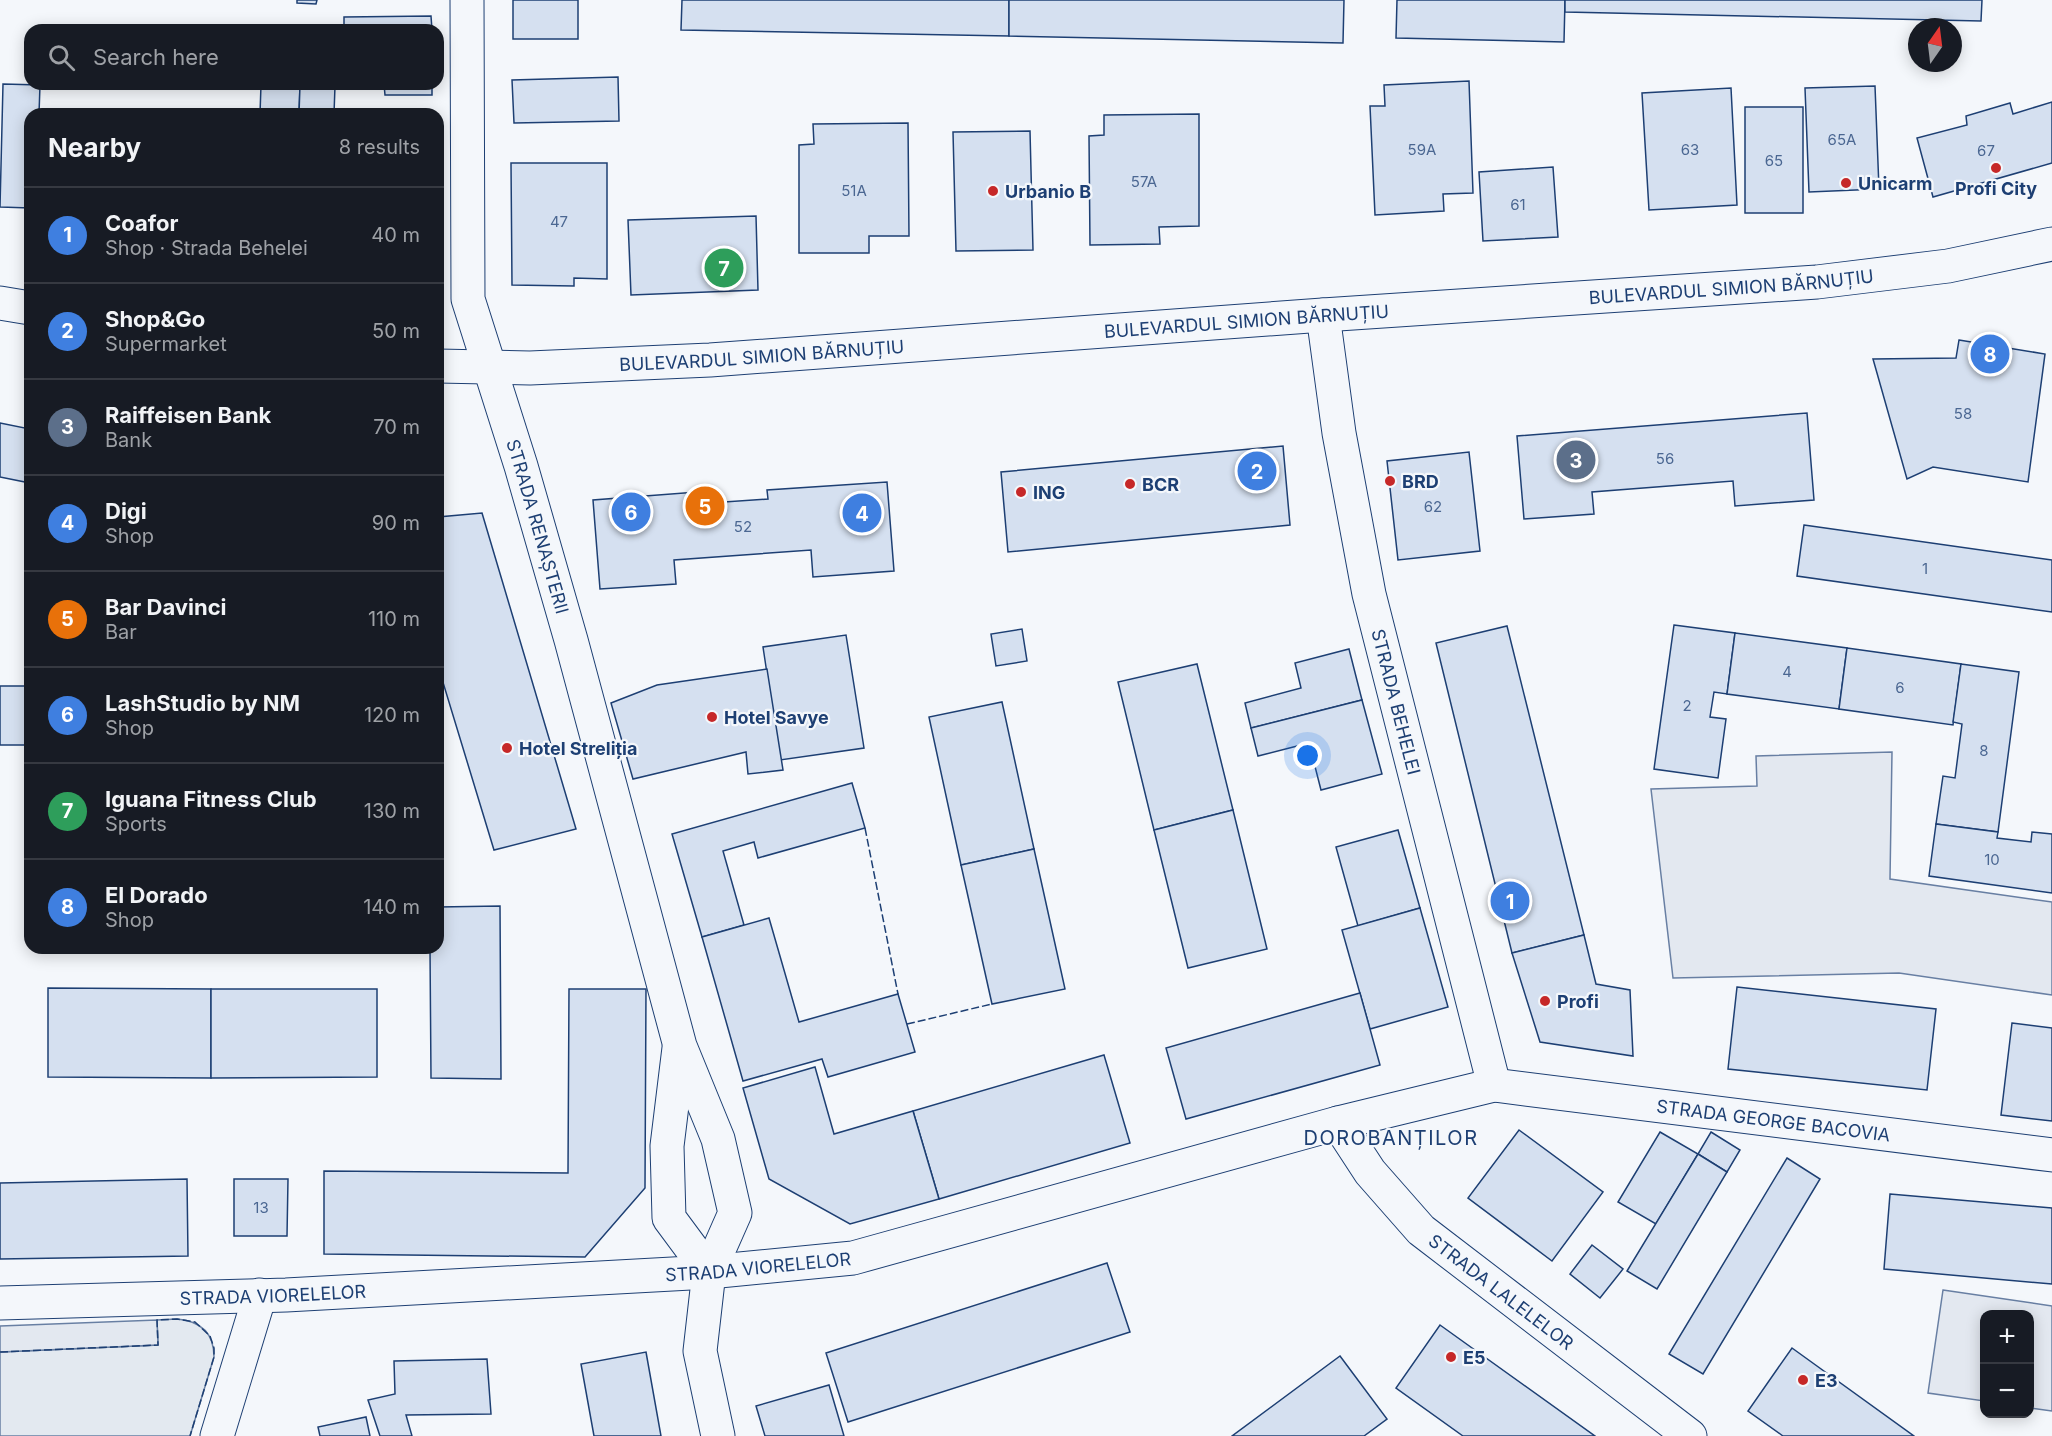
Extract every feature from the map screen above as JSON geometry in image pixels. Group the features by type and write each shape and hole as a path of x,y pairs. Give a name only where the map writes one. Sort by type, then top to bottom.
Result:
{"street":[{"name":"STRADA RENAȘTERII","path":"467,0 468,298 568,629 680,1046 718,1139 735,1214 709,1272 669,1218 667,1146 680,1046"},
{"name":"BULEVARDUL SIMION BĂRNUȚIU","path":"444,366 489,369 710,360 1323,315 1817,282 1948,266 2052,244"},
{"path":"0,303 24,307"},
{"name":"STRADA BEHELEI","path":"1323,315 1340,433 1369,594 1494,1085"},
{"name":"STRADA VIORELELOR","path":"0,1303 260,1295 709,1272 853,1258 1338,1123 1494,1085"},
{"name":"STRADA GEORGE BACOVIA","path":"1494,1085 2052,1155"},
{"name":"STRADA LALELELOR","path":"1338,1123 1370,1172 1421,1230 1690,1436"},
{"path":"709,1272 700,1351 718,1436"},
{"path":"217,1436 260,1295"}],"shaded area":[{"path":"1892,752 1890,879 2052,902 2052,995 1899,973 1673,978 1651,789 1757,786 1756,756"},
{"path":"1943,1290 2052,1306 2052,1411 2034,1409 2034,1310 1980,1310 1980,1400 1928,1393"},
{"path":"177,1319 192,1322 204,1330 211,1341 214,1357 190,1436 0,1436 0,1352 158,1345 157,1320"},
{"path":"157,1320 158,1345 0,1352 0,1326"}],"building":[{"path":"297,0 317,0 316,4 297,3"},
{"path":"513,0 578,0 578,39 513,39"},
{"path":"682,0 1009,0 1009,36 681,30"},
{"path":"1009,0 1344,0 1343,43 1009,36"},
{"path":"1397,0 1565,0 1564,42 1396,38"},
{"path":"1565,0 1982,0 1981,21 1962,21 1962,18 1908,19 1565,12"},
{"path":"431,16 432,24 344,24 344,17"},
{"path":"618,77 619,121 514,123 512,80"},
{"path":"1469,81 1473,193 1443,194 1444,211 1375,215 1370,106 1385,106 1384,85"},
{"path":"3,84 24,85 24,90 40,90 39,108 24,108 24,208 0,207"},
{"path":"1875,86 1879,189 1809,192 1805,88"},
{"path":"1731,88 1737,205 1649,210 1642,93"},
{"path":"261,90 300,90 299,108 260,108"},
{"path":"300,90 335,90 334,108 299,108"},
{"path":"385,90 432,90 432,95 385,95"},
{"path":"2052,102 2052,163 1933,197 1917,138 1967,125 1966,116 2010,103 2013,114"},
{"path":"1745,107 1803,107 1803,213 1745,213"},
{"path":"1199,114 1199,226 1159,227 1160,244 1090,245 1089,136 1104,135 1104,115"},
{"path":"908,123 909,236 869,236 869,253 799,253 799,145 814,144 813,124"},
{"name":"Urbanio B","path":"1030,131 1033,250 956,251 953,132"},
{"path":"511,163 607,163 607,279 574,278 574,286 512,285"},
{"path":"1553,167 1558,237 1483,241 1479,172"},
{"path":"756,216 758,290 631,295 628,220"},
{"path":"1959,340 2045,354 2028,482 1933,467 1907,479 1873,359 1956,358"},
{"path":"1807,413 1814,500 1735,506 1733,481 1592,492 1594,514 1524,519 1517,436"},
{"path":"0,423 24,428 24,482 0,477"},
{"path":"1283,446 1290,525 1008,552 1001,472"},
{"path":"1469,452 1480,551 1398,560 1387,461"},
{"path":"887,482 894,571 813,577 811,550 674,560 676,584 600,589 593,500 710,491 710,503 768,499 767,490"},
{"name":"Hotel Streliția","path":"482,513 576,829 494,850 444,686 444,516"},
{"path":"1804,525 2052,560 2052,612 1797,576"},
{"path":"1674,625 1735,633 1727,694 1714,692 1710,717 1726,719 1718,778 1654,769"},
{"path":"1507,626 1584,935 1512,953 1436,643"},
{"path":"1022,629 1027,661 996,666 991,634"},
{"path":"1735,633 1847,648 1839,709 1727,694"},
{"path":"846,635 864,748 780,760 763,647"},
{"path":"1847,648 1961,664 1953,725 1839,709"},
{"path":"1349,649 1362,700 1251,728 1245,703 1301,688 1295,663"},
{"path":"1197,664 1233,810 1154,830 1118,682"},
{"path":"1961,664 2019,672 1998,832 1936,824 1943,776 1955,778 1962,724 1953,722"},
{"path":"767,669 783,770 748,774 746,752 633,779 611,703 657,685"},
{"path":"0,686 24,686 24,745 0,745"},
{"path":"1362,700 1382,774 1321,790 1309,743 1258,756 1251,728"},
{"path":"1002,702 1034,849 961,865 929,717"},
{"path":"852,783 865,828 758,858 754,842 723,851 744,925 702,937 672,834"},
{"path":"1233,810 1267,949 1188,968 1154,830"},
{"path":"1936,824 1998,832 1997,838 2031,842 2032,832 2052,834 2052,893 1929,876"},
{"path":"1398,830 1420,908 1358,926 1336,847"},
{"path":"1034,849 1065,989 992,1004 961,865"},
{"path":"500,906 501,1079 431,1078 430,954 444,954 444,907"},
{"path":"1420,908 1448,1007 1370,1029 1342,930"},
{"path":"769,918 799,1022 898,994 915,1052 828,1077 822,1059 743,1081 702,937"},
{"path":"1584,935 1596,984 1630,990 1633,1056 1540,1042 1512,953"},
{"path":"1737,987 1936,1009 1927,1090 1728,1069"},
{"path":"48,988 211,989 211,1078 48,1077"},
{"path":"211,989 377,989 377,1077 211,1078"},
{"path":"569,989 646,989 645,1188 585,1257 324,1254 324,1171 568,1173"},
{"path":"1360,993 1380,1065 1186,1119 1166,1048"},
{"path":"2012,1023 2052,1028 2052,1121 2001,1115"},
{"path":"1104,1055 1130,1143 939,1199 913,1111"},
{"path":"815,1067 834,1134 913,1111 939,1199 850,1224 769,1179 743,1088"},
{"path":"1519,1130 1603,1192 1552,1261 1468,1198"},
{"path":"1660,1132 1698,1154 1656,1224 1618,1202"},
{"path":"1711,1132 1740,1150 1727,1172 1698,1154"},
{"path":"1698,1154 1727,1172 1657,1289 1627,1271"},
{"path":"1787,1158 1820,1179 1703,1374 1669,1354"},
{"path":"187,1179 188,1256 0,1259 0,1183"},
{"path":"234,1179 288,1179 287,1236 234,1236"},
{"path":"1890,1194 2052,1208 2052,1284 1884,1269"},
{"path":"1592,1245 1623,1269 1600,1298 1570,1274"},
{"path":"1107,1263 1130,1332 848,1422 826,1353"},
{"name":"E5","path":"1440,1325 1595,1436 1463,1436 1396,1388"},
{"name":"E3","path":"1792,1348 1914,1436 1783,1436 1748,1411"},
{"path":"646,1352 661,1436 594,1436 581,1364"},
{"path":"1340,1356 1387,1419 1364,1436 1232,1436"},
{"path":"487,1359 491,1414 406,1415 412,1436 380,1436 368,1400 395,1394 394,1361"},
{"path":"829,1385 844,1436 765,1436 756,1406"},
{"path":"366,1417 370,1436 320,1436 318,1427"}],"fence":[{"path":"865,828 898,994"},
{"path":"907,1024 992,1004"},
{"path":"0,1352 158,1345 157,1320 177,1319 195,1322 210,1336 214,1357 190,1436"}],"place":[{"name":"Profi City","path":"1996,168"},
{"name":"Unicarm","path":"1846,183"},
{"name":"Urbanio B","path":"993,191"},
{"name":"Iguana Fitness Club","path":"724,268"},
{"name":"El Dorado","path":"1990,354"},
{"name":"Raiffeisen Bank","path":"1576,460"},
{"name":"Shop&Go","path":"1257,471"},
{"name":"BRD","path":"1390,481"},
{"name":"BCR","path":"1130,484"},
{"name":"ING","path":"1021,492"},
{"name":"Bar Davinci","path":"705,506"},
{"name":"LashStudio by NM","path":"631,512"},
{"name":"Digi","path":"862,513"},
{"name":"Hotel Savye","path":"712,717"},
{"name":"Hotel Streliția","path":"507,748"},
{"name":"Coafor","path":"1510,901"},
{"name":"Profi","path":"1545,1001"},
{"name":"E5","path":"1451,1357"},
{"name":"E3","path":"1803,1380"}],"district":[{"name":"DOROBANȚILOR","path":"1391,1138"}]}
